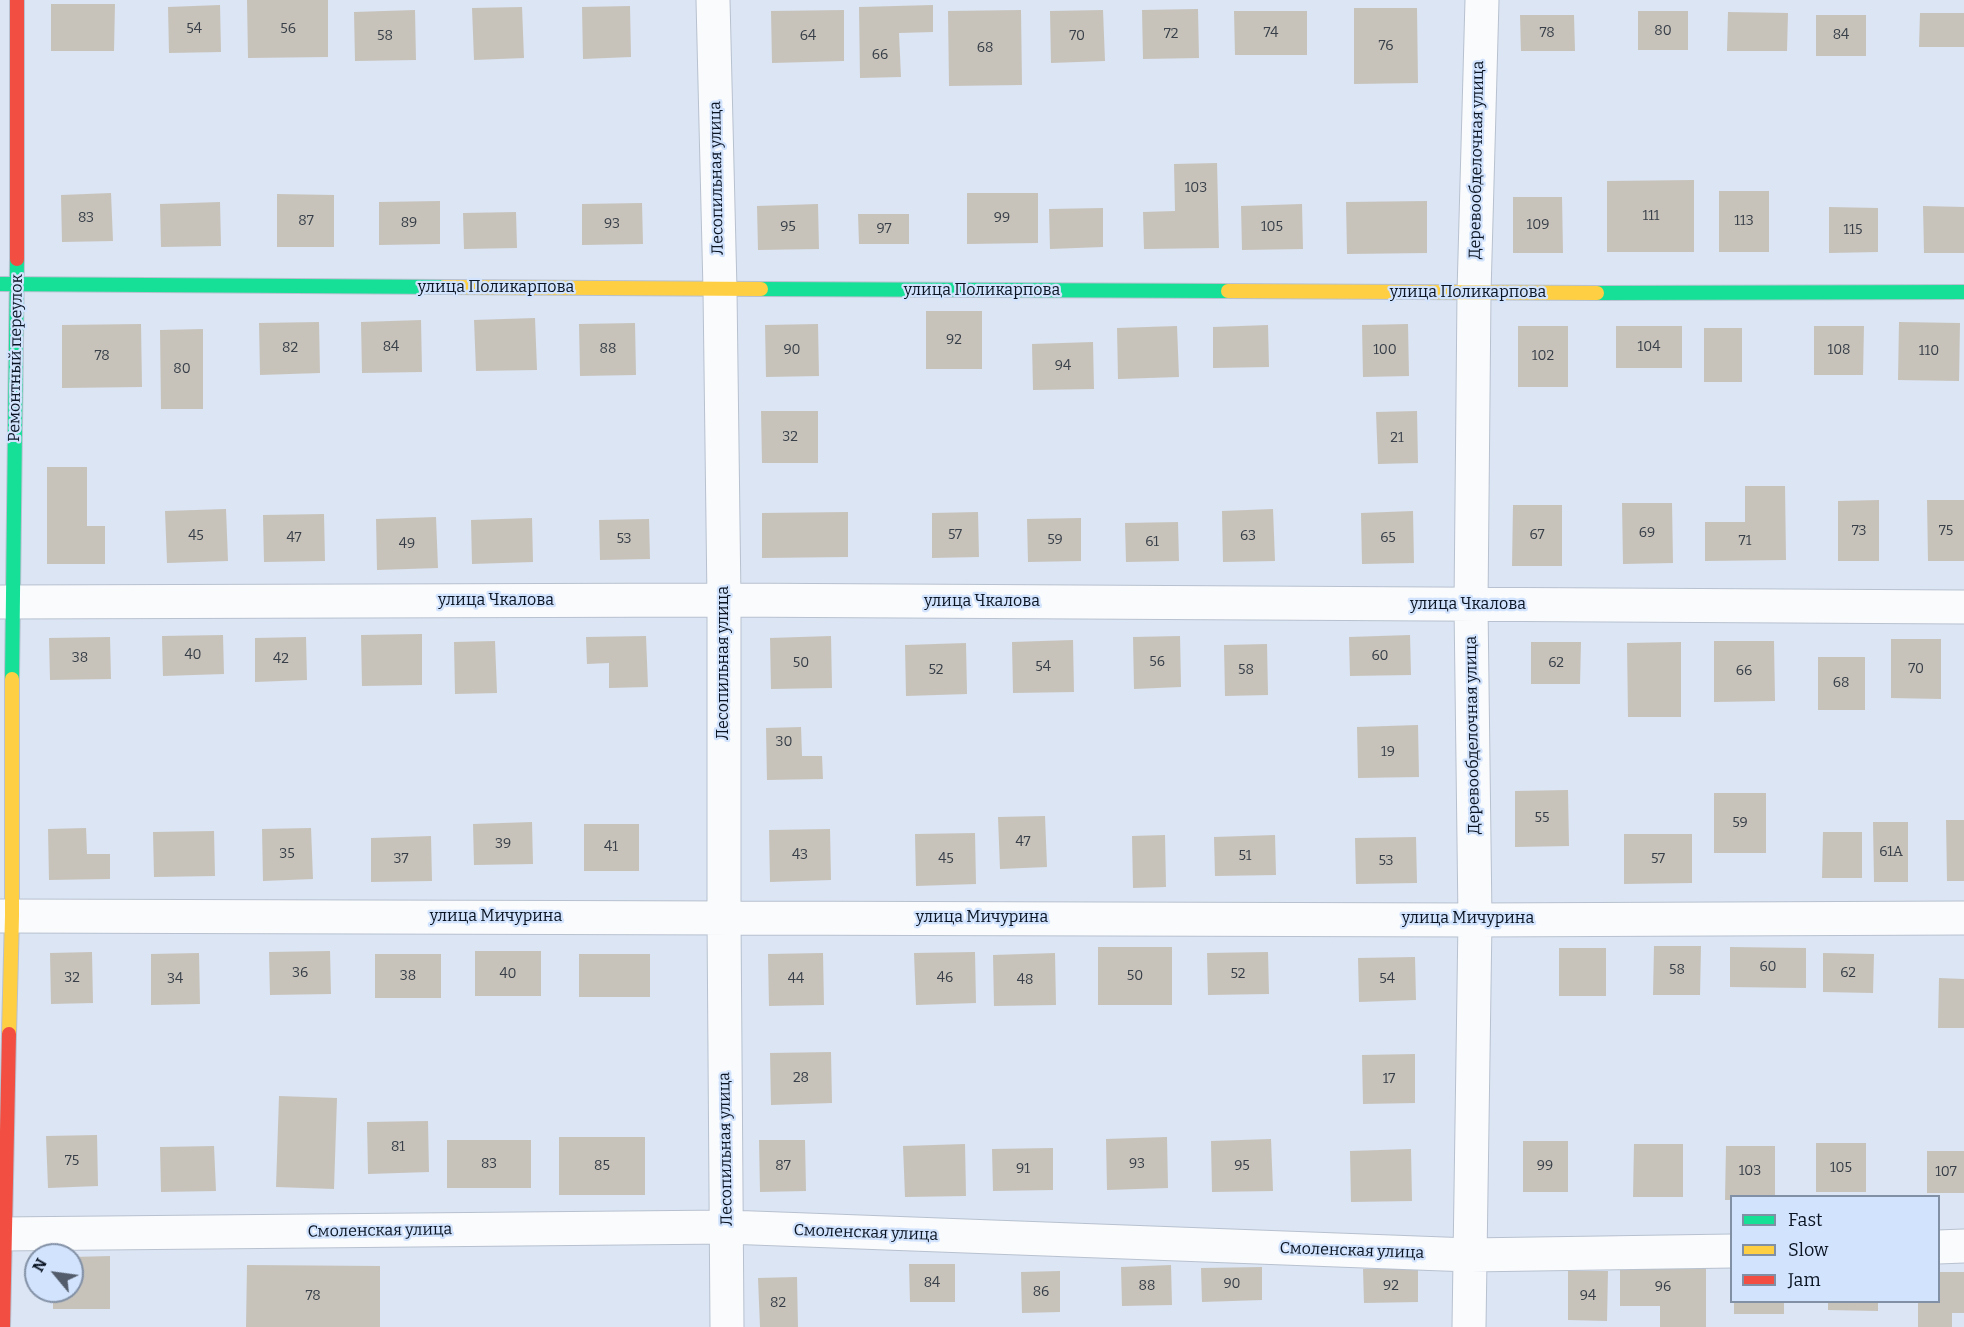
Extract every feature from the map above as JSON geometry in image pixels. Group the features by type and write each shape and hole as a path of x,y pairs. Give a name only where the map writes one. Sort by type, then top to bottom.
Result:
{"street":[{"name":"Ремонтный переулок","path":"3,1327 6,603 17,284 17,0"},
{"name":"Лесопильная улица","path":"713,0 724,600 727,1327"},
{"name":"Деревообделочная улица","path":"1469,1327 1475,920 1471,605 1474,293 1482,0"},
{"name":"улица Поликарпова","path":"0,284 720,290 1964,292"},
{"name":"улица Чкалова","path":"6,603 724,600 1964,607"},
{"name":"улица Мичурина","path":"6,916 1475,920 1964,918"},
{"name":"Смоленская улица","path":"2,1234 727,1227 1470,1256 1730,1251"},
{"path":"1940,1247 1964,1246"}],"building":[{"path":"247,0 328,0 328,57 248,58"},
{"path":"51,4 115,4 114,51 51,51"},
{"path":"220,5 221,52 169,53 168,7"},
{"path":"933,5 933,32 899,33 901,77 860,78 859,7"},
{"path":"630,6 631,57 583,59 582,7"},
{"path":"522,7 524,58 474,60 472,8"},
{"path":"1354,8 1417,8 1418,83 1354,84"},
{"path":"1198,9 1199,58 1143,59 1142,10"},
{"path":"415,10 416,60 355,61 354,12"},
{"path":"844,10 844,61 772,63 771,11"},
{"path":"1021,10 1022,85 949,86 948,11"},
{"path":"1103,10 1105,61 1051,63 1050,11"},
{"path":"1234,11 1307,11 1307,55 1235,55"},
{"path":"1638,11 1688,11 1688,50 1638,50"},
{"path":"1728,12 1788,13 1787,51 1727,51"},
{"path":"1920,13 1964,13 1964,47 1919,47"},
{"path":"1520,15 1574,15 1575,51 1521,51"},
{"path":"1816,15 1866,15 1866,56 1816,56"},
{"path":"1217,163 1219,248 1144,249 1143,212 1175,211 1174,164"},
{"path":"1694,180 1694,252 1607,252 1607,181"},
{"path":"1719,191 1769,191 1769,252 1719,252"},
{"path":"111,193 113,241 62,242 61,195"},
{"path":"967,193 1038,193 1038,243 967,244"},
{"path":"277,194 334,195 334,247 277,247"},
{"path":"1513,197 1562,197 1563,253 1513,253"},
{"path":"440,201 440,244 379,245 379,202"},
{"path":"1427,201 1427,253 1347,254 1346,202"},
{"path":"220,202 221,246 161,247 160,204"},
{"path":"642,203 643,244 582,245 582,204"},
{"path":"818,204 819,249 758,250 757,206"},
{"path":"1302,204 1303,249 1242,250 1241,206"},
{"path":"1923,206 1964,207 1964,253 1924,253"},
{"path":"1829,207 1878,208 1878,252 1829,253"},
{"path":"1103,208 1103,247 1050,249 1049,209"},
{"path":"516,212 517,248 464,249 463,213"},
{"path":"858,214 909,214 909,244 859,244"},
{"path":"926,311 982,311 982,369 926,369"},
{"path":"535,318 537,370 476,371 474,320"},
{"path":"421,320 422,372 362,373 361,322"},
{"path":"319,322 320,373 260,375 259,323"},
{"path":"1899,322 1960,323 1959,381 1898,380"},
{"path":"635,323 636,375 580,376 579,324"},
{"path":"141,324 142,387 62,388 62,325"},
{"path":"818,324 819,376 766,377 765,325"},
{"path":"1408,324 1409,376 1363,377 1362,325"},
{"path":"1268,325 1269,367 1213,368 1213,327"},
{"path":"1177,326 1179,377 1118,379 1117,328"},
{"path":"1518,326 1568,326 1568,387 1518,387"},
{"path":"1616,326 1682,326 1682,368 1616,368"},
{"path":"1814,326 1864,326 1863,375 1814,375"},
{"path":"1704,328 1742,328 1742,382 1704,382"},
{"path":"203,329 203,409 161,409 160,330"},
{"path":"1093,342 1094,389 1033,390 1032,344"},
{"path":"761,411 818,411 818,463 762,463"},
{"path":"1417,411 1418,463 1378,464 1376,412"},
{"path":"47,467 87,467 87,526 105,526 105,564 47,564"},
{"path":"1745,486 1785,486 1786,560 1705,561 1705,522 1745,522"},
{"path":"1879,500 1879,561 1838,561 1838,501"},
{"path":"1927,500 1964,500 1964,561 1928,561"},
{"path":"1622,503 1672,503 1673,563 1623,564"},
{"path":"1513,505 1562,505 1562,566 1512,566"},
{"path":"226,509 228,561 167,563 165,511"},
{"path":"1273,509 1275,561 1223,562 1222,511"},
{"path":"1413,511 1414,563 1362,564 1361,513"},
{"path":"848,512 848,557 762,558 762,513"},
{"path":"978,512 979,557 932,558 932,513"},
{"path":"324,514 325,561 264,562 263,515"},
{"path":"436,517 438,568 377,570 376,519"},
{"path":"532,518 533,562 472,564 471,520"},
{"path":"1081,518 1081,561 1028,562 1027,519"},
{"path":"649,519 650,559 600,560 599,520"},
{"path":"1178,522 1179,561 1126,562 1125,523"},
{"path":"422,634 422,685 362,686 361,635"},
{"path":"223,635 224,674 163,676 162,636"},
{"path":"1410,635 1411,675 1350,676 1349,637"},
{"path":"646,636 648,687 609,688 609,663 587,664 586,637"},
{"path":"831,636 832,688 771,689 770,638"},
{"path":"1180,636 1181,687 1134,689 1133,637"},
{"path":"110,637 111,679 50,680 49,638"},
{"path":"306,637 307,680 255,682 255,638"},
{"path":"1891,639 1941,639 1941,699 1891,698"},
{"path":"1073,640 1074,692 1013,693 1012,642"},
{"path":"495,641 497,693 455,694 454,642"},
{"path":"1714,641 1774,641 1775,701 1714,702"},
{"path":"1531,642 1581,642 1580,684 1531,684"},
{"path":"1681,642 1681,717 1628,717 1627,643"},
{"path":"966,643 967,694 906,696 905,645"},
{"path":"1267,644 1268,695 1225,696 1224,645"},
{"path":"1818,657 1865,657 1865,710 1818,710"},
{"path":"1418,725 1419,777 1358,778 1357,727"},
{"path":"801,727 802,756 822,756 823,779 767,780 766,728"},
{"path":"1568,790 1569,846 1515,847 1515,791"},
{"path":"1714,793 1766,793 1766,853 1714,853"},
{"path":"1045,816 1047,867 1000,869 998,817"},
{"path":"1946,820 1964,820 1964,881 1947,881"},
{"path":"532,822 533,864 474,865 473,824"},
{"path":"1873,822 1908,822 1908,882 1874,882"},
{"path":"584,824 639,824 639,871 584,871"},
{"path":"86,828 87,854 110,854 110,879 49,880 48,829"},
{"path":"311,828 313,879 263,881 262,829"},
{"path":"830,829 831,880 770,882 769,830"},
{"path":"214,831 215,876 154,877 153,832"},
{"path":"1823,832 1862,832 1862,878 1822,878"},
{"path":"975,833 976,884 916,886 915,834"},
{"path":"1624,834 1692,834 1692,883 1624,884"},
{"path":"1165,835 1166,887 1133,888 1132,836"},
{"path":"1275,835 1276,875 1215,876 1214,837"},
{"path":"431,836 432,881 371,882 371,838"},
{"path":"1416,837 1417,883 1356,884 1355,838"},
{"path":"1654,946 1701,946 1700,995 1653,995"},
{"path":"1098,947 1172,947 1172,1005 1098,1005"},
{"path":"1730,947 1806,948 1806,988 1730,987"},
{"path":"1559,948 1606,948 1606,996 1559,996"},
{"path":"330,951 331,994 270,995 269,952"},
{"path":"475,951 541,951 541,996 475,996"},
{"path":"92,952 93,1003 51,1004 50,953"},
{"path":"975,952 976,1003 916,1005 914,953"},
{"path":"1268,952 1269,994 1208,995 1207,953"},
{"path":"199,953 200,1004 151,1005 151,954"},
{"path":"823,953 824,1005 769,1006 768,954"},
{"path":"1055,953 1056,1005 994,1006 993,955"},
{"path":"1823,953 1874,954 1873,993 1823,992"},
{"path":"375,954 441,954 441,998 375,998"},
{"path":"579,954 650,954 650,997 579,997"},
{"path":"1415,957 1416,1000 1359,1002 1358,958"},
{"path":"1939,978 1964,979 1964,1028 1938,1028"},
{"path":"831,1052 832,1103 771,1105 770,1053"},
{"path":"1415,1054 1415,1103 1363,1104 1362,1055"},
{"path":"279,1096 337,1098 334,1189 276,1187"},
{"path":"428,1121 429,1172 368,1174 367,1122"},
{"path":"97,1135 98,1186 48,1188 46,1136"},
{"path":"559,1137 645,1137 645,1195 559,1195"},
{"path":"1167,1137 1168,1188 1107,1190 1106,1139"},
{"path":"1271,1139 1273,1191 1212,1192 1211,1141"},
{"path":"447,1140 531,1140 531,1188 447,1188"},
{"path":"759,1140 805,1140 806,1191 760,1192"},
{"path":"1523,1141 1568,1141 1568,1192 1523,1192"},
{"path":"1816,1143 1866,1143 1866,1192 1816,1192"},
{"path":"965,1144 966,1196 905,1197 903,1146"},
{"path":"1634,1144 1683,1144 1683,1197 1633,1197"},
{"path":"214,1146 216,1191 161,1192 160,1147"},
{"path":"1726,1146 1775,1146 1775,1195 1730,1195 1730,1200 1725,1200"},
{"path":"1053,1148 1053,1190 993,1191 992,1149"},
{"path":"1411,1149 1412,1201 1351,1202 1350,1151"},
{"path":"1927,1151 1964,1151 1964,1193 1927,1193"},
{"path":"110,1256 110,1309 53,1309 53,1303 84,1303 84,1257"},
{"path":"909,1264 955,1264 955,1302 910,1302"},
{"path":"247,1265 380,1266 380,1327 246,1327"},
{"path":"1171,1265 1172,1305 1122,1306 1121,1267"},
{"path":"1262,1267 1262,1300 1202,1302 1201,1268"},
{"path":"1706,1267 1706,1327 1660,1327 1660,1306 1620,1306 1620,1268"},
{"path":"1418,1268 1418,1302 1364,1303 1363,1269"},
{"path":"1060,1271 1060,1312 1022,1313 1021,1272"},
{"path":"1568,1271 1608,1271 1607,1321 1568,1320"},
{"path":"1940,1272 1964,1272 1964,1313 1952,1313 1952,1327 1918,1327 1918,1303 1940,1303"},
{"path":"797,1277 798,1327 760,1327 758,1278"},
{"path":"1734,1303 1784,1303 1784,1314 1734,1314"},
{"path":"1828,1303 1878,1303 1878,1311 1828,1310"}],"traffic: fast":[{"path":"12,679 17,259"},
{"path":"0,284 444,287"},
{"path":"761,289 1228,291"},
{"path":"1597,293 1964,292"}],"traffic: slow":[{"path":"444,287 761,289"},
{"path":"1228,291 1597,293"},
{"path":"9,1034 12,916 12,679"}],"traffic: jam":[{"path":"17,0 17,259"},
{"path":"3,1327 9,1034"}]}
